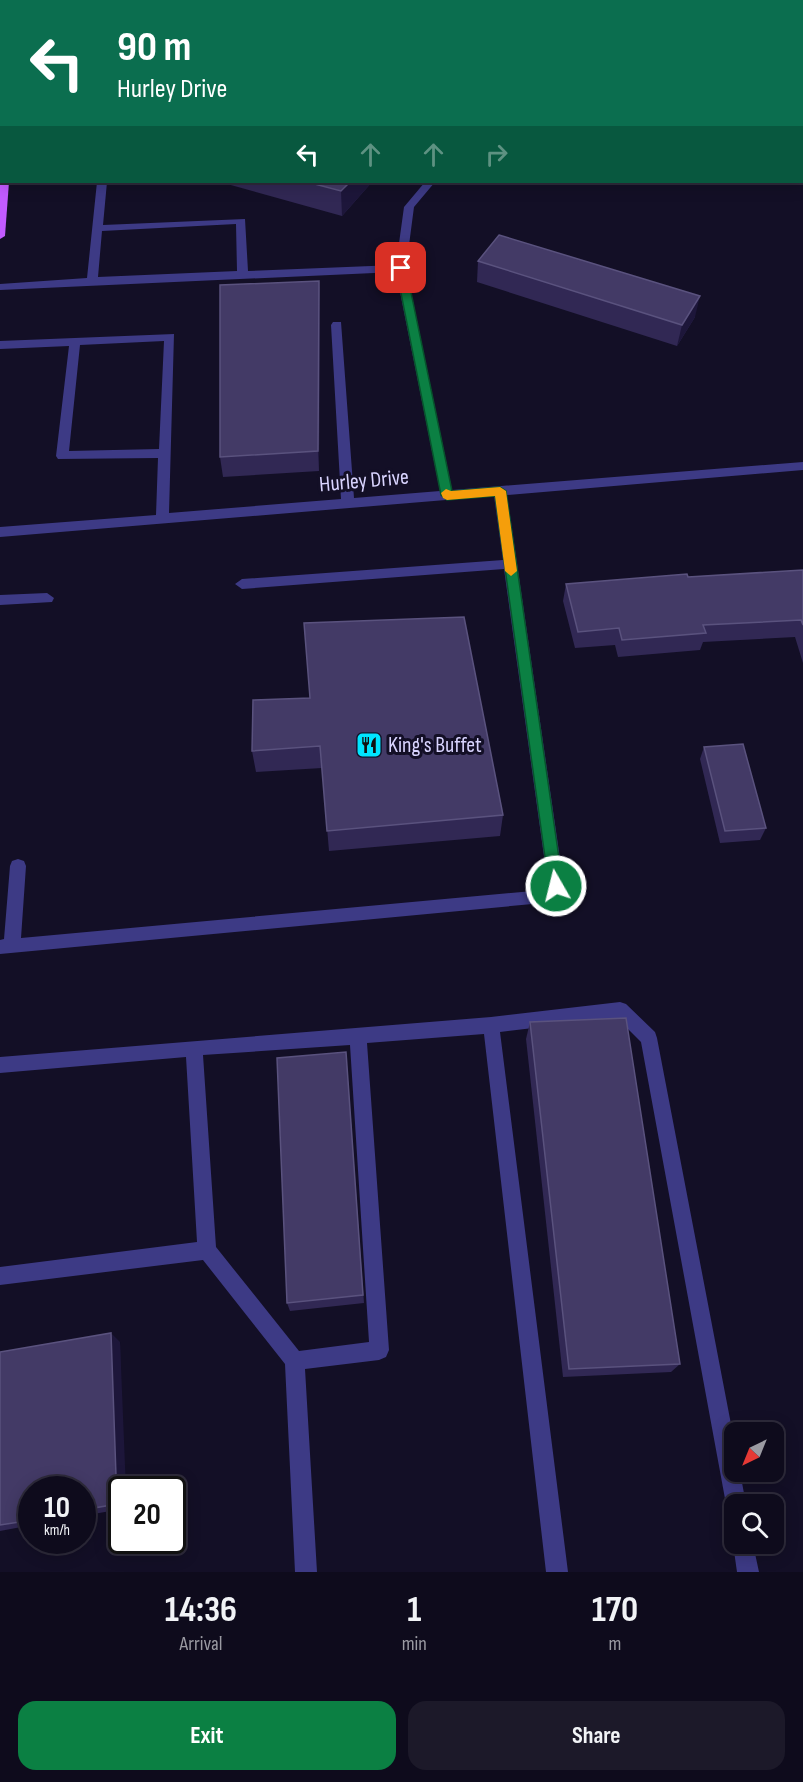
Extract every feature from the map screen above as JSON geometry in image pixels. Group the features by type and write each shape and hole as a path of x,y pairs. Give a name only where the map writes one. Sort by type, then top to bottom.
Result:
{"main road":[{"path":"0,236 4,183"}],"street":[{"path":"92,281 102,183"},
{"path":"429,183 409,207 401,268 447,495"},
{"path":"98,228 241,221 243,273"},
{"path":"0,287 243,273 401,268"},
{"path":"337,324 348,504"},
{"path":"0,345 170,337 162,519"},
{"path":"75,342 62,456 165,453"},
{"name":"Hurley Drive","path":"0,532 803,466"},
{"path":"18,866 6,947 548,897 556,886 500,491"},
{"path":"242,584 510,564"},
{"path":"0,600 47,598"},
{"path":"0,1065 491,1025 620,1010 649,1038 734,1494"},
{"path":"491,1025 557,1572"},
{"path":"295,1361 379,1350 358,1036"},
{"path":"194,1048 207,1250 295,1361 306,1572"},
{"path":"0,1276 207,1250"},
{"path":"745,1554 748,1572"}],"building":[{"path":"311,183 349,183 341,191"},
{"path":"499,235 700,296 682,325 478,261"},
{"path":"319,281 318,451 220,457 220,285"},
{"path":"803,570 803,625 801,620 703,625 706,633 622,640 619,628 578,632 566,584 687,574 688,577"},
{"name":"King's Buffet","path":"464,617 503,815 327,831 320,746 252,751 253,700 310,698 304,623"},
{"path":"743,744 766,828 725,831 704,747"},
{"path":"626,1018 680,1364 569,1369 530,1022"},
{"path":"346,1052 363,1295 287,1303 277,1058"},
{"path":"111,1333 116,1476 108,1476 108,1506 96,1508 96,1476 18,1476 18,1522 0,1525 0,1352"}],"slow traffic":[{"path":"446,493 447,495 500,491 511,571"}],"place":[{"name":"King's Buffet","path":"369,745"}],"route":[{"path":"401,268 447,495 500,491 556,886"}]}
